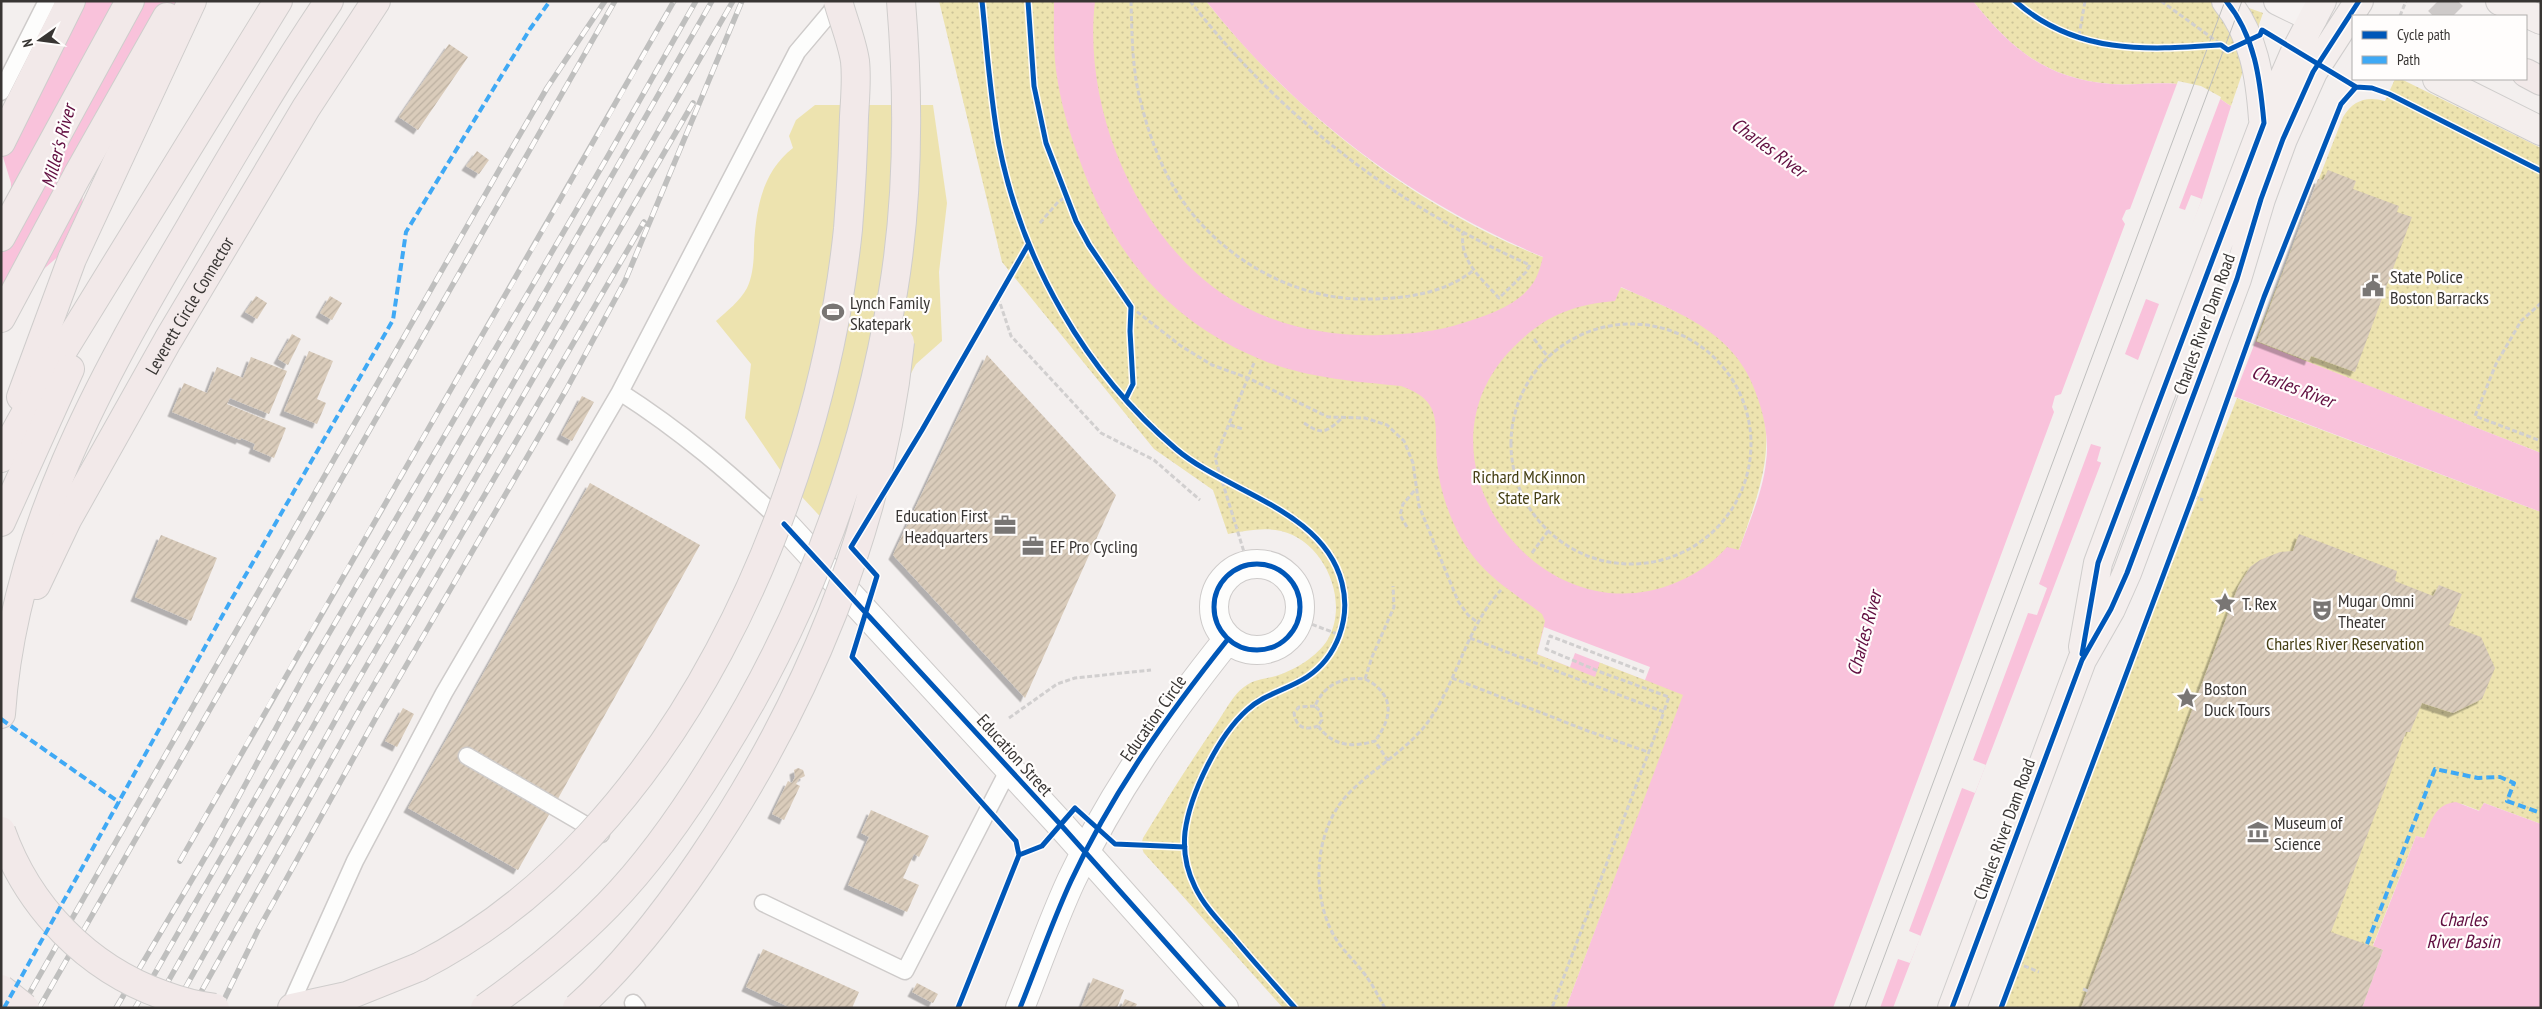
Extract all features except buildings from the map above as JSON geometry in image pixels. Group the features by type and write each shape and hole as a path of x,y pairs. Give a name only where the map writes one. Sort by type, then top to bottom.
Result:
{"highway":[{"path":"1,142 71,1"},
{"path":"1,236 130,1"},
{"path":"1,318 124,90 176,1"},
{"path":"1,464 44,331 72,259 192,1"},
{"path":"7,448 35,396 278,1"},
{"path":"1,714 10,636 31,554 59,476 78,433 144,305 248,128 329,1"},
{"name":"Leverett Circle Connector","path":"1,656 67,520 168,340 306,108 376,1"},
{"path":"839,1 855,60"},
{"path":"291,1008 335,999 402,974 459,944 515,904 568,856 616,804 662,743 696,690 730,628 770,541 788,494 816,402 838,304 853,161 855,60 850,1"},
{"path":"577,1008 619,966 682,888 735,808 776,736 803,681 845,580 878,470 899,353 910,238 907,99 901,1"},
{"path":"2226,1 2248,40 2260,77 2264,123"},
{"name":"Charles River Dam Road","path":"2354,15 2359,1"},
{"path":"2500,1 2541,20"},
{"path":"2322,7 2347,34"},
{"name":"Charles River Dam Road","path":"2082,660 2089,603 2098,563 2205,275 2264,123 2294,54 2322,7"},
{"name":"Charles River Dam Road","path":"1952,1008 2082,660 2119,592 2234,286 2261,200 2283,139 2313,72 2347,34 2352,20"},
{"path":"2527,74 2541,81"},
{"path":"2439,80 2541,131"},
{"path":"485,1008 545,963 575,936 609,904 643,864 675,822 731,737 800,607 833,525 863,432 885,336 899,244 906,151 907,99"},
{"path":"1,522 56,397 154,202"},
{"path":"1,831 21,875 42,907 59,928 86,952 121,976 154,992 182,1001 215,1008"},
{"path":"1,989 25,1008"}],"main road":[{"path":"2278,1 2322,7"}],"street":[{"name":"Education Street","path":"784,524 1009,769 1224,1008"},
{"path":"1257,564 1274,568 1288,578 1299,602 1298,620 1291,632 1281,642 1268,648 1254,650 1240,646 1228,639 1220,629 1215,616 1214,602 1217,589 1230,574 1248,565 1257,564"},
{"name":"Education Circle","path":"1020,1008 1070,882 1085,853 1118,795 1160,728 1228,639"}],"lane":[{"path":"1,92 47,1"},
{"path":"291,1008 355,861 440,702 620,392 796,52 839,1"},
{"path":"467,756 605,836 784,524 729,471 669,423 620,392"},
{"path":"763,903 905,971 1009,769"}],"path":[{"path":"1130,1 1140,98 1164,167 1179,196 1191,212 1238,257 1262,272 1287,284 1316,293 1354,300 1390,298 1434,291 1462,280 1474,270"},
{"path":"1190,1 1244,66 1317,134 1375,179 1463,233 1530,265 1526,272 1500,298 1474,270 1462,248 1463,233"},
{"path":"2079,36 2085,1"},
{"path":"2162,1 2228,50 2248,40"},
{"path":"2400,15 2406,1"},
{"path":"2070,33 2087,39"},
{"path":"2211,46 2221,45"},
{"path":"1062,188 1069,205"},
{"path":"1040,222 1058,202 1066,198"},
{"path":"994,305 1003,289"},
{"path":"998,297 1011,336 1101,433 1154,460 1200,500"},
{"path":"1126,299 1132,307 1181,346 1212,364 1248,378 1314,412 1328,417 1342,419 1365,418 1387,425 1404,441 1412,463 1419,506 1458,601 1468,615 1477,622"},
{"path":"2541,303 2521,320 2496,364 2475,416 2541,441"},
{"path":"1130,314 1132,307"},
{"path":"1633,324 1671,331 1692,341 1717,360 1735,385 1747,414 1751,444 1747,475 1736,504 1717,529 1693,548 1664,560 1633,565 1602,561 1573,550 1548,531 1531,510 1518,485 1512,458 1512,430 1518,404 1531,379 1548,357 1573,339 1602,328 1633,324"},
{"path":"1534,339 1548,357"},
{"path":"1248,565 1220,477 1216,458 1254,363"},
{"path":"1304,423 1317,432 1328,430 1342,419"},
{"path":"1230,425 1243,429"},
{"path":"1214,474 1227,480"},
{"path":"1407,528 1400,515 1403,504 1415,490"},
{"path":"2193,496 2203,500"},
{"path":"1532,553 1548,531"},
{"path":"1365,679 1372,657 1394,607 1393,586"},
{"path":"1384,1008 1363,972 1344,951 1332,933 1325,913 1319,866 1323,843 1342,800 1360,782 1412,740 1428,723 1440,703 1477,622 1501,590"},
{"path":"1298,620 1341,633 1336,644"},
{"path":"1552,1008 1669,697 1603,673 1546,649 1550,636 1644,672"},
{"path":"1470,638 1664,712"},
{"path":"1010,718 1057,684 1075,678 1151,670"},
{"path":"1316,706 1328,688 1339,680 1354,677 1365,679 1378,685 1386,696 1389,708 1388,720 1375,742 1359,746 1346,745 1328,737 1318,726"},
{"path":"1452,678 1588,731 1648,752"},
{"path":"1316,706 1320,711 1322,720 1318,726 1310,729 1301,727 1296,721 1294,713 1299,707 1316,706"},
{"path":"1375,742 1388,761"},
{"path":"2017,963 2039,972"},
{"path":"2083,989 2088,991"}],"green space":[{"name":"Richard McKinnon State Park","path":"939,1 1206,1 1236,37 1301,103 1336,134 1411,189 1451,213 1511,244 1651,300 1699,323 1731,348 1739,359 1753,384 1762,408 1766,431 1766,454 1756,500 1739,550 1566,1008 1283,1008 1144,853 1141,846 1143,838 1236,694 1252,682 1291,670 1312,657 1324,645 1334,624 1336,607 1334,590 1329,574 1321,559 1310,547 1296,537 1281,531 1268,529 1228,534 1213,490 1154,449 1002,262"},
{"path":"1973,1 2229,1 2263,13 2231,106 2207,91 2187,85 2166,83 2111,84 2068,76 2033,59 2017,47 2002,34"},
{"path":"2395,80 2403,80 2541,148 2541,453 2255,342 2343,117 2356,103 2366,99 2385,101"},
{"name":"Lynch Family Skatepark","path":"815,105 933,105 947,203 939,272 942,341 916,364 829,526 789,483 745,418 751,364 716,321 737,302 747,288 753,267 755,232 763,192 774,168 793,148 789,136 796,120"},
{"name":"Charles River Reservation","path":"2237,398 2541,512 2541,824 2484,803 2480,811 2462,804 2439,809 2424,838 2416,836 2373,945 2383,950 2362,1008 1998,1008"}],"water":[{"name":"Miller's River","path":"75,1 197,1 82,179 83,229 68,248 1,306 1,229 11,200 11,183 3,157 5,141"},
{"name":"Charles River","path":"1054,1 1095,1 1093,40 1097,80 1105,120 1119,159 1136,196 1158,230 1184,261 1213,287 1251,310 1272,319 1315,330 1359,335 1381,335 1443,329 1504,307 1514,302 1530,287 1537,276 1543,257 1447,209 1401,181 1358,151 1317,118 1278,82 1241,43 1206,1 1973,1 2002,34 2017,47 2033,59 2068,76 2111,84 2166,83 2187,85 2207,91 2231,106 2202,199 2160,304 2541,453 2541,512 2140,361 1893,1008 1566,1008 1683,695 1600,662 1595,677 1537,654 1545,621 1542,614 1502,585 1480,565 1462,539 1453,522 1439,476 1434,415 1424,399 1415,392 1401,386 1316,376 1267,362 1233,346 1202,328 1175,307 1150,283 1129,257 1110,228 1094,196 1076,150 1065,116 1056,70 1054,53","holes":["1621,287 1686,317 1705,328 1737,358 1750,378 1759,402 1766,432 1767,447 1759,496 1739,550 1727,547 1703,568 1675,583 1626,594 1579,586 1538,564 1504,531 1482,490 1473,444 1481,398 1507,354 1531,332 1555,316 1583,306 1615,301"]},
{"name":"Charles River Basin","path":"2456,802 2479,811 2484,803 2541,824 2541,1008 2362,1008 2383,950 2373,946 2416,836 2424,838 2438,810 2449,803"}],"pier":[{"path":"2178,81 2201,86 2221,97 2179,208 2185,210 2191,195 2202,199 2163,303 2256,340 2233,399 2142,364 2102,463 2097,461 2101,447 2091,444 2039,584 2047,588 2037,615 2028,613 1973,760 1986,765 1975,793 1962,788 1909,931 1921,936 1910,963 1898,959 1880,1008 1833,1008 2054,412 2052,407 2055,396 2061,394 2125,224 2122,219 2126,210 2130,209","holes":["2146,299 2159,304 2138,360 2125,354"]},
{"path":"1544,627 1650,667 1645,680 1575,653 1570,667 1537,654"}],"tunnel":[{"path":"2438,1 2452,15"}],"tram line":[{"path":"1849,1008 2225,1"},
{"path":"1865,1008 2242,1"}],"railway":[{"path":"21,1008 502,165 547,88 605,1"},
{"path":"39,1008 615,1"},
{"path":"180,861 674,1"},
{"path":"116,1008 213,844 307,671 608,156 696,1"},
{"path":"135,1008 712,1"},
{"path":"153,1008 335,688 442,507 733,1"},
{"path":"220,1008 258,930 378,714 566,390 625,281 742,1"},
{"path":"174,1008 349,696 693,103"},
{"path":"192,1008 362,705 644,222"}],"marked path":[{"path":"4,1008 230,602 393,320 406,232 530,29 550,1"},
{"path":"1,719 120,803"},
{"path":"2367,944 2435,769 2478,778 2500,777 2514,783 2507,801 2541,813"}],"cycle path":[{"path":"982,1 996,127 1009,188 1041,272 1062,312 1086,350 1143,419 1176,449 1197,464 1271,505 1295,520 1316,537 1332,558 1342,583 1345,610 1343,623 1334,648 1317,669 1307,677 1261,700 1236,721 1207,766 1193,801 1185,832 1185,854 1188,868 1192,881 1203,901 1295,1008"},
{"path":"1028,1 1034,86 1046,143 1076,221 1089,245 1131,307 1130,331 1133,384 1126,398"},
{"path":"2015,1 2038,19 2062,31 2087,40 2113,45 2139,48 2221,45 2228,50 2260,35 2262,30 2356,87"},
{"path":"2082,654 2098,563 2264,123 2258,74 2250,43 2236,14 2226,1"},
{"path":"1952,1008 2082,660 2111,609 2127,573 2237,279 2261,199 2283,139 2313,72 2359,1"},
{"path":"2356,87 2372,88 2389,94 2541,171"},
{"path":"2001,1008 2193,496 2264,297 2341,104 2356,87"},
{"path":"958,1008 1019,855 1016,841 852,657 877,576 851,547 922,430 1028,245"},
{"path":"784,524 1061,825 1224,1008"},
{"path":"1257,564 1273,568 1287,577 1296,591 1300,607 1296,623 1287,637 1273,646 1257,650 1241,646 1227,637 1218,623 1214,607 1218,591 1227,577 1241,568 1257,564"},
{"path":"1020,1008 1071,881 1104,817 1142,755 1228,639"},
{"path":"1019,855 1042,846 1075,808 1115,844 1185,847"}],"place":[{"name":"State Police Boston Barracks","path":"2373,286"},
{"name":"Lynch Family Skatepark","path":"833,312"},
{"name":"Education First Headquarters","path":"1005,525"},
{"name":"EF Pro Cycling","path":"1033,546"},
{"name":"T. Rex","path":"2225,603"},
{"name":"Mugar Omni Theater","path":"2322,610"},
{"name":"Boston Duck Tours","path":"2187,698"},
{"name":"Museum of Science","path":"2258,832"}]}
